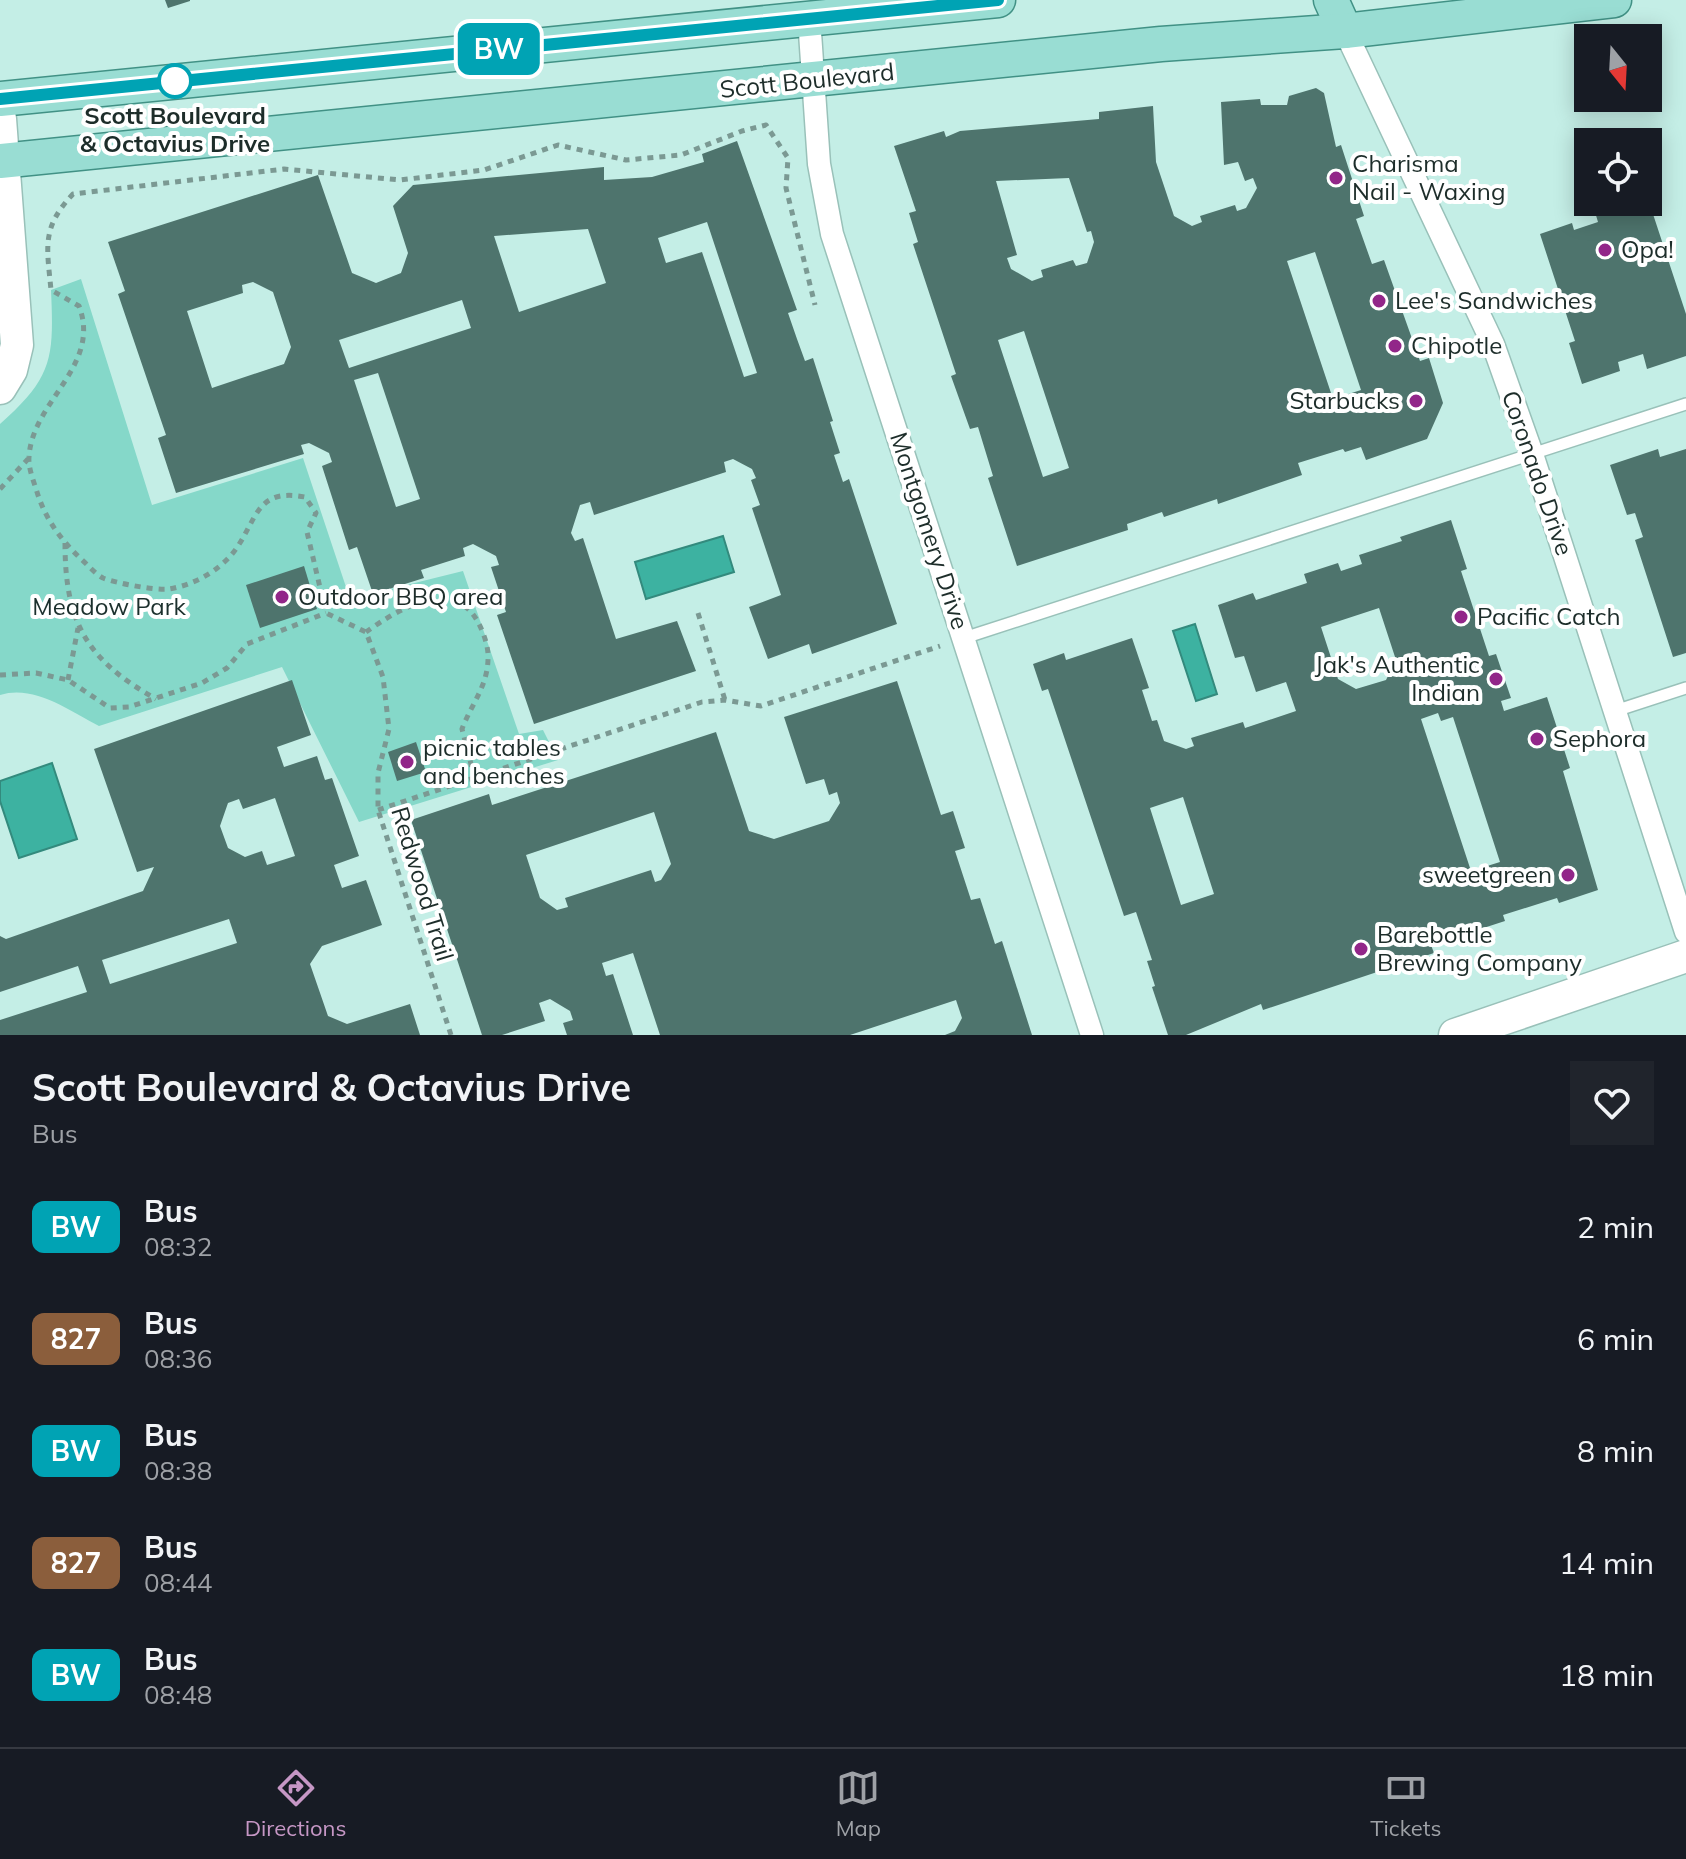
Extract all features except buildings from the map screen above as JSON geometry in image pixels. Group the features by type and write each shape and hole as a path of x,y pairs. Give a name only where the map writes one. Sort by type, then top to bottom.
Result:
{"main road":[{"path":"0,99 998,0"},
{"path":"1331,0 1345,31"},
{"name":"Scott Boulevard","path":"3,161 1161,44 1345,31 1614,0"}],"street":[{"name":"Montgomery Drive","path":"809,18 819,164 832,234 1092,1035"},
{"name":"Coronado Drive","path":"1345,31 1493,344 1532,454 1686,932"},
{"path":"0,119 17,345 11,370 0,388"},
{"path":"1455,1035 1686,956"}],"lane":[{"path":"964,638 1686,404"},
{"path":"1615,711 1686,688"}],"path":[{"path":"326,613 307,532 316,513 305,497 289,494 269,499 253,515 235,550 210,573 185,586 160,590 103,578 65,542 43,513 28,458 34,432 74,368 83,339 84,321 79,306 51,290 46,236 56,212 73,194 284,169 400,180 484,170 558,145 626,160 681,155 766,125 788,158 786,188 815,305"},
{"path":"0,489 28,458"},
{"path":"65,542 65,570 78,628 100,660 121,679 157,699"},
{"path":"0,675 36,673 68,680 110,708 157,699 202,683 227,668 247,644 326,613 366,632 400,609 423,600 446,599 462,603 475,615 484,634 489,658 480,695 462,729 474,776"},
{"path":"698,613 725,700"},
{"path":"68,680 78,628"},
{"name":"Redwood Trail","path":"366,632 383,677 389,729 378,773 378,810 451,1035"},
{"path":"378,810 702,702 725,700 761,706 964,638"}],"green space":[{"name":"Meadow Park","path":"81,279 152,505 303,458 350,599 463,571 519,734 543,730 558,760 359,822 282,667 99,726 39,696 26,693 0,695 0,424 31,393 46,365 52,333 51,290"}],"shaded area":[{"path":"723,536 734,572 646,599 635,562"},
{"path":"1195,624 1217,694 1196,701 1173,631"},
{"path":"52,763 77,839 19,858 0,801 0,781"}],"bus line":[{"name":"BW","path":"0,99 998,0"}],"place":[{"name":"Scott Boulevard & Octavius Drive","path":"175,81"},
{"name":"Charisma Nail - Waxing","path":"1336,178"},
{"name":"Opa!","path":"1605,250"},
{"name":"Lee's Sandwiches","path":"1379,301"},
{"name":"Chipotle","path":"1395,346"},
{"name":"Starbucks","path":"1416,401"},
{"name":"Outdoor BBQ area","path":"282,597"},
{"name":"Pacific Catch","path":"1461,617"},
{"name":"Jak's Authentic Indian","path":"1496,679"},
{"name":"Sephora","path":"1537,739"},
{"name":"picnic tables and benches","path":"407,762"},
{"name":"sweetgreen","path":"1568,875"},
{"name":"Barebottle Brewing Company","path":"1361,949"}]}
